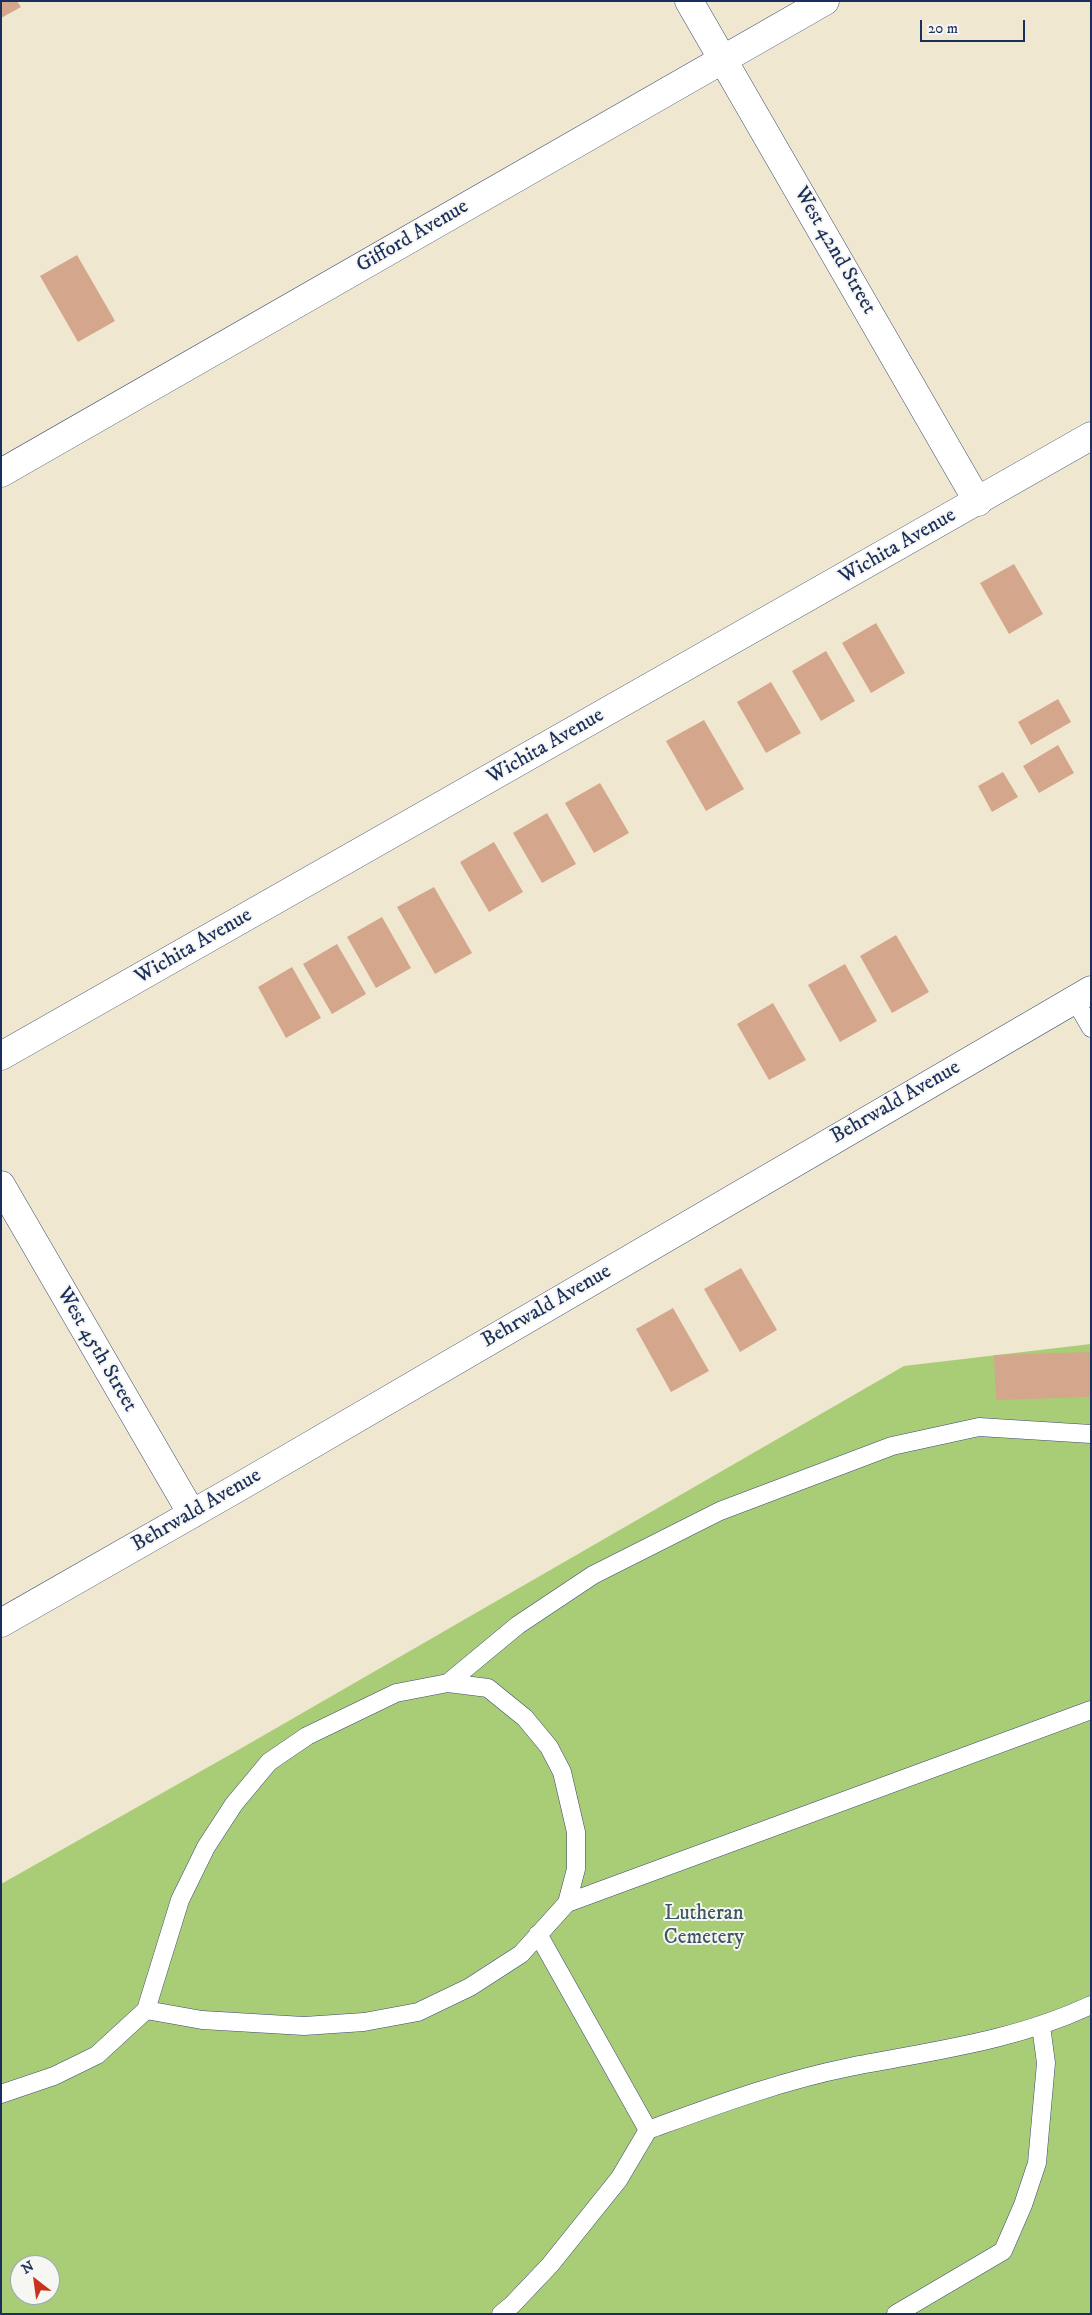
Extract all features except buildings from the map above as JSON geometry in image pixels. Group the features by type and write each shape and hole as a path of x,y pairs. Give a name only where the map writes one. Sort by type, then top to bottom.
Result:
{"street":[{"name":"West 42nd Street","path":"689,1 978,502"},
{"name":"Gifford Avenue","path":"1,473 825,1"},
{"name":"Wichita Avenue","path":"1,1056 1091,436"},
{"name":"Behrwald Avenue","path":"1,1623 192,1514 1082,995"},
{"name":"West 45th Street","path":"1,1185 192,1514"}],"lane":[{"path":"1082,995 1091,1028"},
{"path":"448,1683 518,1625 592,1575 720,1512 892,1446 979,1427 1091,1434"},
{"path":"1,2094 54,2076 91,2059 146,2010 180,1900 206,1847 234,1804 269,1762 307,1736 396,1693 448,1683 488,1688 525,1718 549,1747 562,1772 576,1832 576,1869 567,1903"},
{"path":"146,2010 202,2020 304,2026 364,2022 418,2012 470,1988 520,1954 567,1903 1091,1710"},
{"path":"538,1934 648,2130"},
{"path":"501,2314 550,2265 619,2179 648,2130 786,2081 849,2067 946,2051 1041,2026 1091,2005"},
{"path":"896,2314 1003,2251 1023,2205 1037,2163 1046,2063 1041,2026"}],"green space":[{"name":"Lutheran Cemetery","path":"1091,1344 1091,2314 1,2314 1,1884 233,1753 904,1366"}]}
